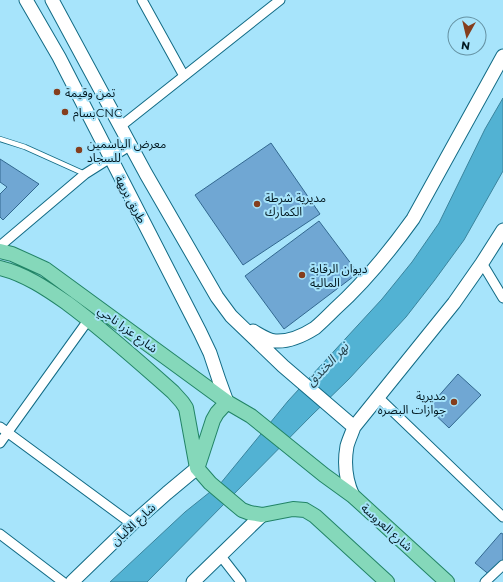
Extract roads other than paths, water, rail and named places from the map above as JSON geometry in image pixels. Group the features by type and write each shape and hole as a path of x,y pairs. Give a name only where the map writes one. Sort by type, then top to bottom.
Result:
{"main road":[{"name":"طريق بريهة","path":"26,0 59,58 182,297 210,353 227,402"},
{"name":"طريق بريهة","path":"52,0 146,174 216,297 231,316 283,366 354,427"},
{"path":"231,316 263,337 275,341 289,340 302,336 315,328 354,292 395,244 413,219 503,56"},
{"path":"353,496 346,473 346,456 354,427 454,303 503,230"},
{"name":"شارع عزرا ناجي","path":"0,251 12,254 45,269 227,402 251,416"},
{"name":"شارع عزرا ناجي","path":"0,268 47,288 89,319 173,392 182,402 188,414 197,468"},
{"path":"227,402 213,420 197,468 210,483 242,510 250,513 262,515 294,509 305,510 315,516 387,582"},
{"name":"شارع العروسة","path":"251,416 324,475 353,496 447,582"},
{"name":"شارع الألبان","path":"72,582 132,524 197,468"},
{"path":"192,582 262,515"}],"street":[{"path":"142,0 184,76"},
{"path":"120,126 280,0"},
{"path":"0,246 85,174 131,145"},
{"path":"482,263 503,298"},
{"path":"0,443 4,429 89,319"},
{"path":"378,397 503,517"},
{"path":"4,429 132,524"},
{"path":"0,534 63,582"},
{"path":"220,555 241,582"},
{"path":"485,582 503,565"}],"lane":[{"path":"0,139 25,147 85,174"}],"water":[{"name":"نهر الخندق","path":"503,98 503,171 464,240 406,317 349,379 147,582 110,582 185,512 220,484 288,401 382,299 412,262 439,223 485,129"}],"place":[{"name":"تمن وقيمة","path":"57,92"},
{"name":"بسامCNC","path":"65,112"},
{"name":"معرض الياسمين للسجاد","path":"79,150"},
{"name":"مديرية شرطة الكمارك","path":"257,204"},
{"name":"ديوان الرقابة المالية","path":"302,275"},
{"name":"مديرية جوازات البصره","path":"454,402"}]}
